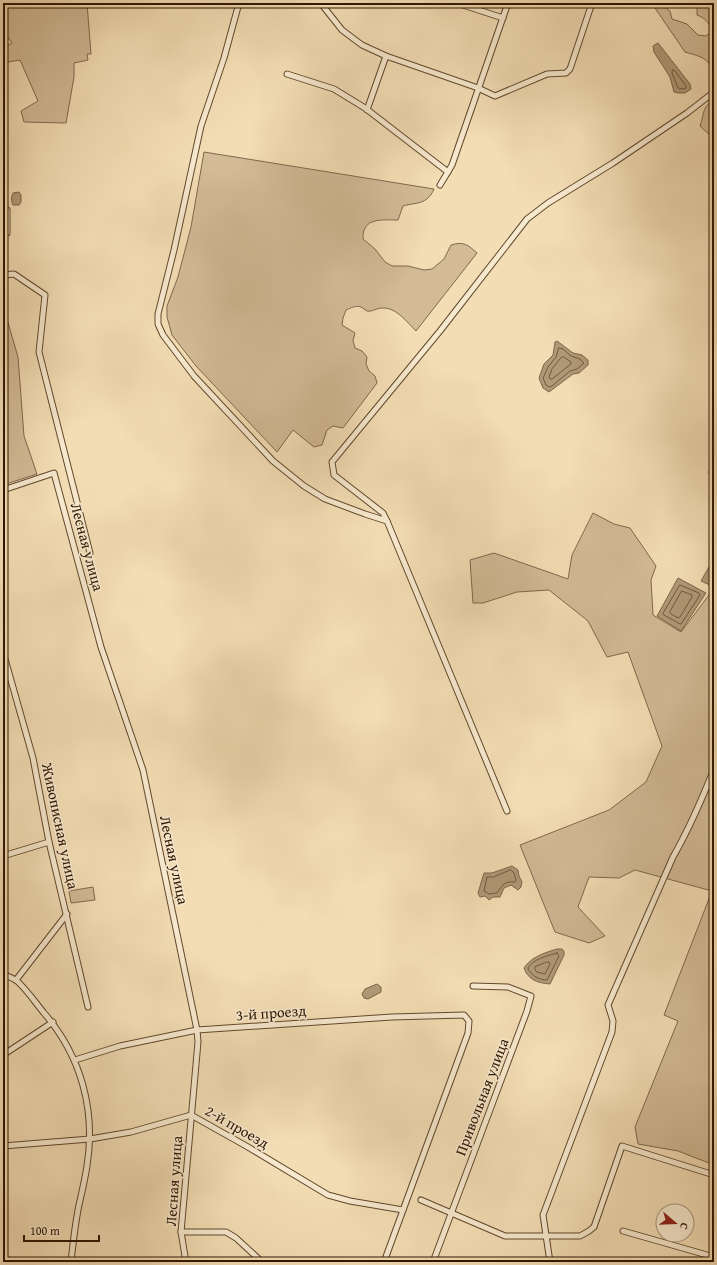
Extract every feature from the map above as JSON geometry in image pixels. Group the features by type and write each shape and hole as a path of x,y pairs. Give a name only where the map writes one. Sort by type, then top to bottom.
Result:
{"street":[{"path":"239,3 224,58 201,126 174,250 158,314 158,324 163,335 194,376 273,460 304,486 325,499 387,521"},
{"path":"322,3 342,30 362,45 386,56 478,88 494,96 547,74 566,73 570,69 592,3"},
{"path":"457,3 503,18"},
{"path":"440,185 452,165 508,3"},
{"path":"367,110 386,56"},
{"path":"287,74 334,89 367,110 448,172"},
{"path":"507,811 387,521 382,513 334,475 332,462 440,331 527,219 548,203 613,163 687,113 714,92"},
{"path":"3,210 7,210 7,233 3,232"},
{"path":"3,275 14,274 45,295 39,352 90,553"},
{"name":"Лесная улица","path":"3,490 54,473 101,647 143,770 197,1030 198,1042 181,1232 186,1262"},
{"name":"Живописная улица","path":"3,652 33,758 49,842 88,1007"},
{"path":"550,1262 543,1215 612,1032 613,1021 608,1005 670,864 704,794 714,769"},
{"path":"3,856 49,842"},
{"path":"16,980 67,914"},
{"path":"3,974 16,980 52,1022 64,1039 75,1060 86,1095 89,1111 90,1139 87,1166 73,1242 72,1262"},
{"name":"Привольная улица","path":"433,1262 528,1011 531,996 508,987 473,986"},
{"name":"3-й проезд","path":"75,1060 120,1046 197,1030 384,1018 464,1015 470,1021 468,1033 403,1210"},
{"path":"3,1054 52,1022"},
{"name":"2-й проезд","path":"3,1146 90,1139 131,1132 191,1115 328,1195 350,1201 403,1210"},
{"path":"421,1200 505,1236 580,1236 589,1232 594,1227 622,1146 714,1175"},
{"path":"384,1262 403,1210"},
{"path":"623,1231 714,1257"},
{"path":"181,1232 226,1232 236,1238 262,1262"}],"shaded area":[{"path":"3,3 87,3 91,54 87,54 88,60 74,63 74,77 66,123 24,122 21,111 38,101 20,60 8,62 3,49 12,43 3,30"},
{"path":"698,3 708,3 714,10 714,77 712,68 707,61 685,52 655,8 663,6 670,11 672,19 687,24 698,35 706,36 712,31 710,25 697,15"},
{"path":"714,99 714,139 700,126 705,108"},
{"path":"204,152 434,189 425,200 403,206 398,220 380,220 369,223 364,232 363,239 375,249 385,262 392,266 408,266 424,270 432,269 444,259 451,245 459,243 466,244 477,253 416,331 397,312 387,308 367,311 357,306 346,310 342,325 355,333 353,341 355,348 362,351 367,357 366,364 369,371 375,376 377,383 343,428 333,426 327,430 322,445 314,447 293,430 277,452 196,366 172,335 167,317 167,306 178,277 191,227"},
{"path":"3,285 7,319 18,357 24,436 37,474 3,485"},
{"path":"593,513 614,524 630,528 656,566 651,580 653,615 681,632 712,591 714,592 714,1165 678,1151 638,1144 635,1127 678,1021 664,1015 712,891 635,870 619,878 589,877 578,907 605,936 589,943 555,932 520,845 609,810 646,782 662,746 628,652 607,657 588,621 549,590 517,592 483,603 473,603 470,560 494,553 568,579 572,555"},
{"path":"93,887 95,900 71,903 69,891"}],"water":[{"path":"658,43 690,84 691,89 685,93 674,92 670,77 654,52 653,46"},
{"path":"19,192 21,195 21,202 19,205 13,205 13,193"},
{"path":"557,341 573,353 582,355 588,360 588,365 579,373 573,374 549,392 543,388 539,378 544,364 553,355 555,342"},
{"path":"714,558 714,587 701,581"},
{"path":"678,578 706,593 681,631 657,616"},
{"path":"512,866 518,870 522,882 521,887 518,890 511,885 504,888 500,897 493,897 489,900 485,896 480,897 478,893 484,873 492,873"},
{"path":"557,949 562,949 564,951 564,955 550,984 538,982 528,975 524,968 530,961"},
{"path":"377,984 381,987 381,992 368,999 364,998 362,994 365,989"}]}
